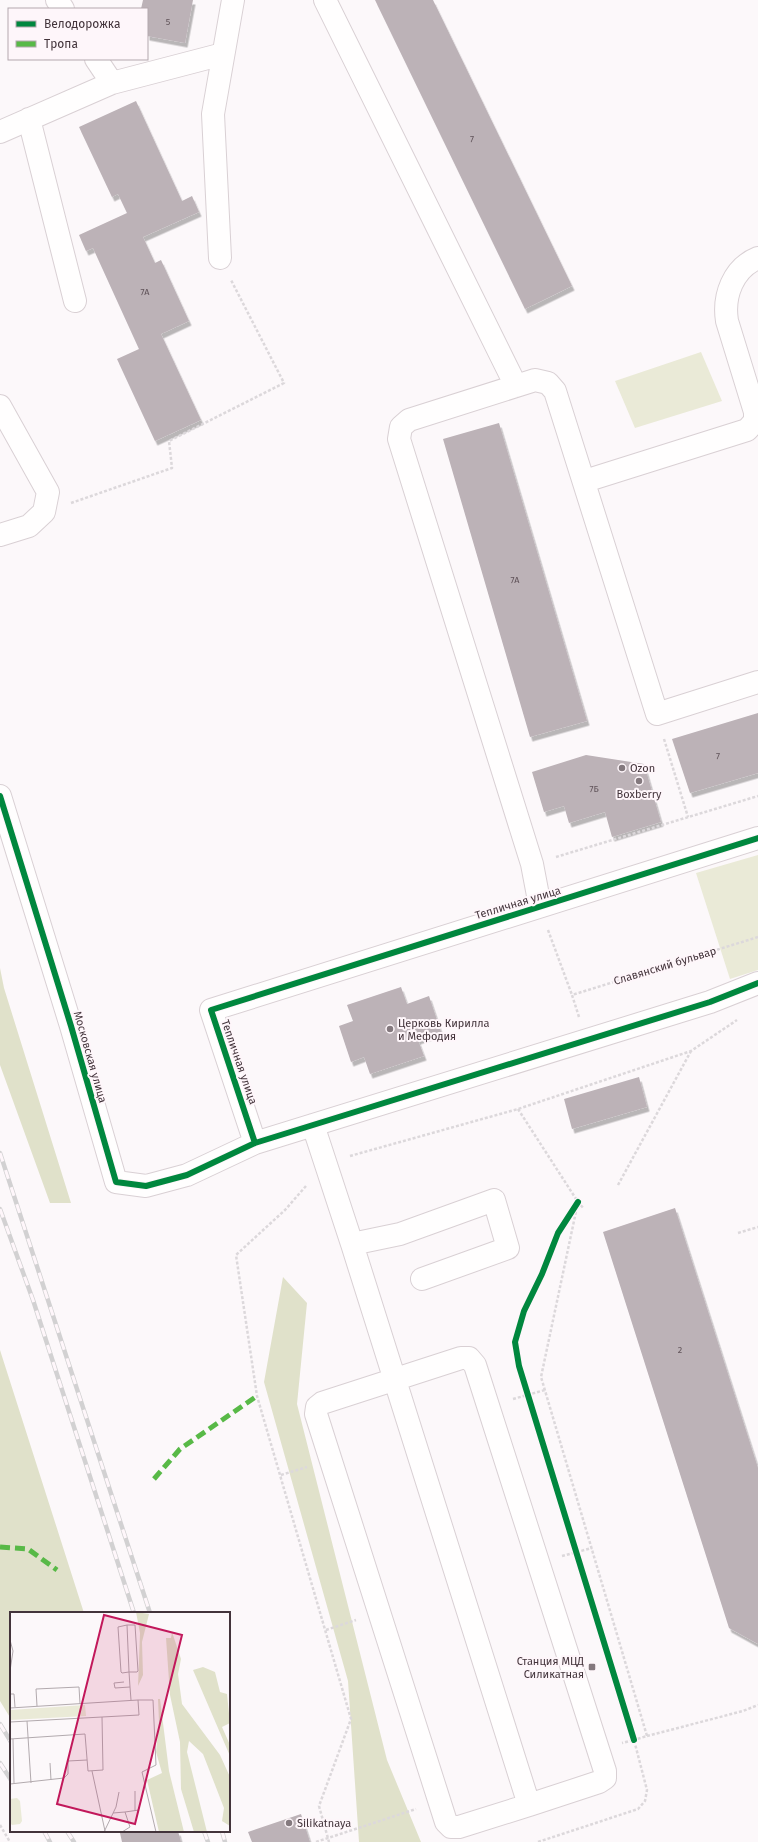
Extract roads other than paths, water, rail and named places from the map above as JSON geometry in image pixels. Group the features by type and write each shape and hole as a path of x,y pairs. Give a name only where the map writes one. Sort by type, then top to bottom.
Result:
{"street":[{"path":"220,258 213,114 233,0"},
{"path":"326,0 516,386"},
{"path":"0,132 112,83 223,54"},
{"path":"97,60 112,83"},
{"path":"29,119 75,301"},
{"path":"585,481 747,430 755,421 755,412 727,321 725,308 726,297 733,280 741,269 751,260 758,258"},
{"path":"540,906 532,864 399,439 401,427 409,420 535,380 548,383 556,391 657,714 758,682"},
{"path":"0,406 48,492 44,512 29,526 0,535"},
{"name":"Московская улица","path":"0,796 71,1026 116,1182 146,1186 153,1185 186,1175 255,1143"},
{"name":"Тепличная улица","path":"255,1143 211,1010 758,838"},
{"path":"255,1143 710,1002 758,983"},
{"path":"313,1125 529,1805"},
{"path":"352,1244 400,1234 494,1200 508,1248 422,1279"},
{"path":"461,1358 469,1358 475,1365 599,1750 606,1778 599,1782 529,1805 459,1827 451,1827 446,1822 316,1414 317,1408 322,1403 461,1358"}],"railway":[{"path":"0,1153 150,1612"},
{"path":"0,1209 33,1300 134,1612"},
{"path":"0,1724 10,1740"},
{"path":"0,1763 10,1778"},
{"path":"45,1832 50,1842"},
{"path":"68,1832 74,1842"},
{"path":"204,1832 208,1842"},
{"path":"222,1832 225,1842"}],"place":[{"name":"Ozon","path":"622,768"},
{"name":"Boxberry","path":"639,781"},
{"name":"Церковь Кирилла и Мефодия","path":"390,1029"},
{"name":"Станция МЦД Силикатная","path":"592,1667"},
{"name":"Silikatnaya","path":"289,1823"}]}
